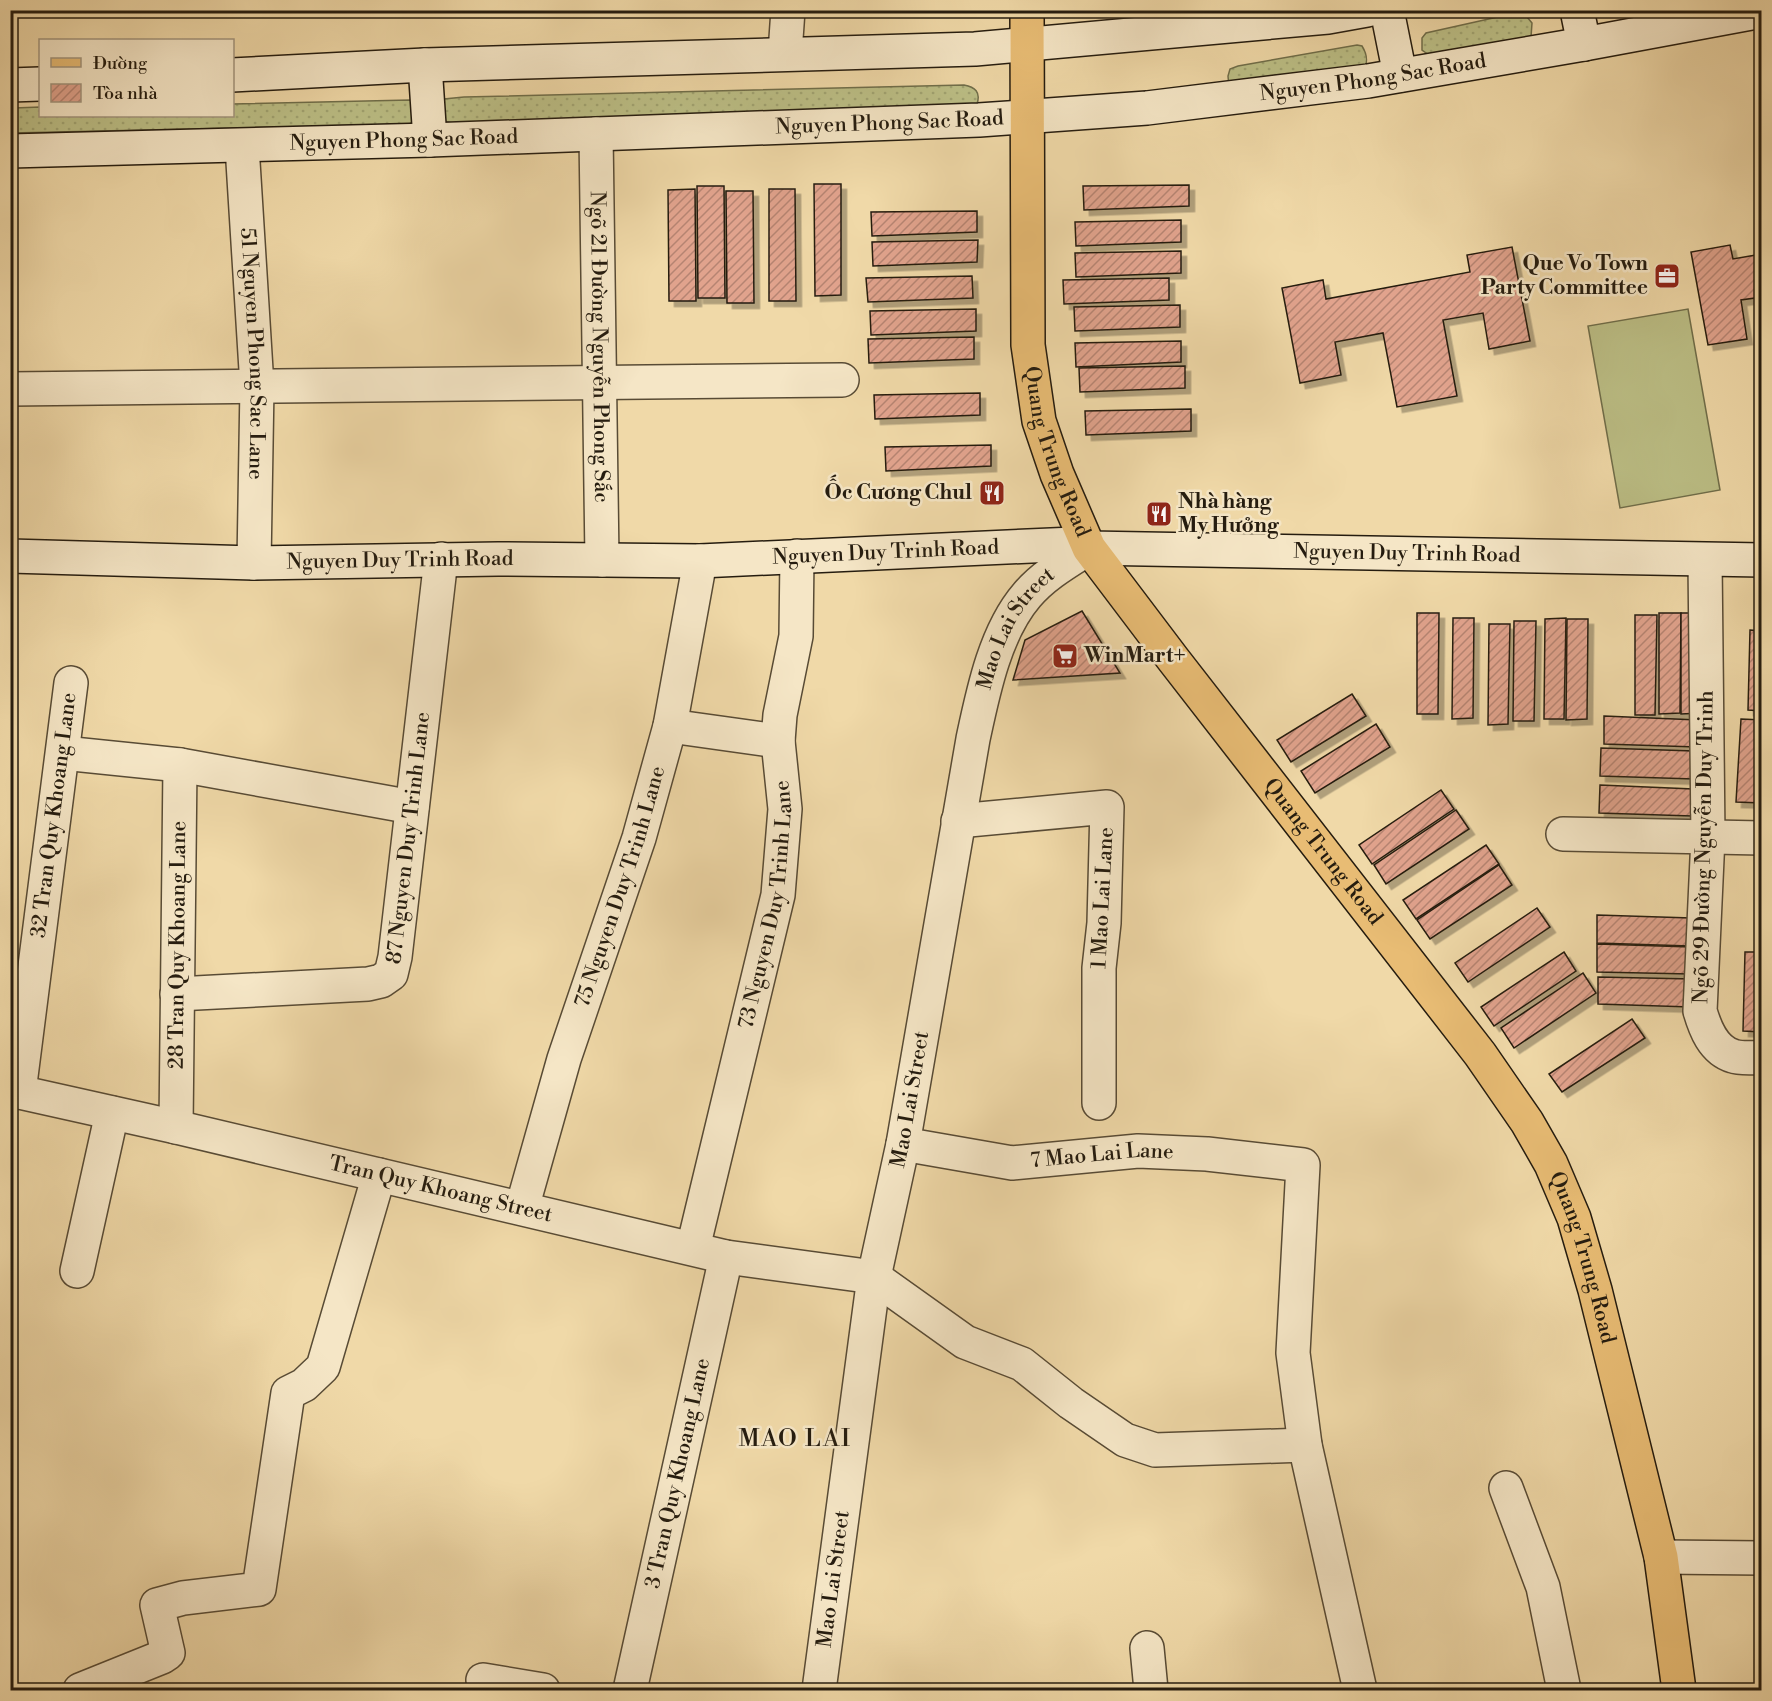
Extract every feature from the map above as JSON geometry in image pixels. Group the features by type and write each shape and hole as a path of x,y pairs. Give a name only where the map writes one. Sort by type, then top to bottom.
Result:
{"main road":[{"name":"Quang Trung Road","path":"1027,10 1026,176 1029,356 1039,421 1057,474 1089,548 1480,1054 1527,1122 1551,1164 1574,1218 1595,1290 1660,1557 1679,1690"}],"street":[{"path":"785,53 788,10"},
{"path":"234,75 425,65 975,49 1329,17 1367,10"},
{"path":"1387,10 1400,75"},
{"path":"1577,10 1584,44"},
{"name":"Nguyen Phong Sac Road","path":"10,151 430,140 979,120 1147,108 1400,75 1761,11"},
{"path":"425,65 430,140"},
{"path":"10,85 39,84"},
{"name":"Ngõ 21 Đường Nguyễn Phong Sắc","path":"596,134 602,560"},
{"name":"51 Nguyen Phong Sac Lane","path":"242,146 257,386 254,563"},
{"path":"10,389 842,380"},
{"name":"Nguyen Duy Trinh Road","path":"10,556 254,563 441,559 700,561 1074,544 1089,548 1761,560"},
{"name":"Mao Lai Street","path":"819,1690 874,1277 903,1144 983,689 1001,636 1027,595 1053,571 1089,548"},
{"name":"73 Nguyen Duy Trinh Lane","path":"693,1248 778,895 785,809 778,741 780,715 796,636 797,556"},
{"name":"87 Nguyen Duy Trinh Lane","path":"177,994 368,984 381,981 391,974 395,957 441,559"},
{"name":"Ngõ 29 Đường Nguyễn Duy Trinh","path":"1705,560 1708,837 1700,1011 1706,1029 1715,1044 1732,1056 1761,1058"},
{"name":"75 Nguyen Duy Trinh Lane","path":"522,1208 564,1059 639,838 670,726 700,561"},
{"name":"32 Tran Quy Khoang Lane","path":"15,1091 71,683"},
{"path":"670,726 778,741"},
{"path":"63,753 180,765 411,807"},
{"name":"28 Tran Quy Khoang Lane","path":"176,1127 180,765"},
{"name":"1 Mao Lai Lane","path":"958,821 1107,807 1104,923 1099,968 1100,1103"},
{"path":"1563,834 1761,838"},
{"name":"Tran Quy Khoang Street","path":"15,1091 726,1257 874,1277"},
{"path":"77,1271 112,1113"},
{"name":"7 Mao Lai Lane","path":"903,1144 1012,1163 1138,1151 1207,1154 1303,1165 1293,1353 1305,1445"},
{"path":"80,1690 168,1653 157,1605 183,1598 259,1589 288,1393 304,1385 323,1367 379,1175"},
{"name":"3 Tran Quy Khoang Lane","path":"630,1690 726,1257"},
{"path":"874,1277 965,1342 1022,1364 1071,1403 1125,1440 1155,1450 1305,1445 1360,1690"},
{"path":"1506,1488 1543,1587 1564,1690"},
{"path":"1660,1557 1761,1558"},
{"path":"1147,1648 1151,1690"},
{"path":"483,1680 543,1690"}],"green space":[{"path":"1511,14 1527,17 1532,23 1531,37 1429,55 1422,50 1422,38 1426,33"},
{"path":"1362,46 1366,54 1365,68 1229,87 1230,69 1238,66"},
{"path":"964,85 976,91 977,104 961,108 453,123 443,121 441,104 444,99 464,97"},
{"path":"410,100 415,102 417,120 410,124 11,133 10,108 39,107 39,117 234,117 234,104"},
{"path":"1688,309 1720,490 1620,508 1588,326"}],"building":[{"path":"814,184 841,184 841,295 815,296"},
{"path":"1189,185 1189,206 1084,210 1083,186"},
{"path":"697,186 724,186 725,298 698,298"},
{"path":"695,189 696,301 669,301 668,190"},
{"path":"769,189 795,189 796,301 769,301"},
{"path":"726,191 753,191 754,303 727,303"},
{"path":"977,211 977,232 872,236 871,212"},
{"path":"1181,220 1181,242 1076,246 1075,222"},
{"path":"978,240 977,262 873,266 872,242"},
{"path":"1730,245 1733,259 1762,254 1762,297 1741,300 1747,339 1708,345 1691,252"},
{"path":"1512,247 1530,341 1489,349 1483,313 1443,320 1457,396 1397,407 1383,333 1335,342 1341,375 1300,383 1282,288 1323,280 1326,299 1470,272 1467,255"},
{"path":"1181,251 1181,273 1076,277 1075,253"},
{"path":"972,276 973,298 868,302 866,278"},
{"path":"1169,278 1169,300 1064,304 1063,280"},
{"path":"1180,305 1180,327 1075,331 1074,307"},
{"path":"976,309 976,331 871,335 870,311"},
{"path":"974,337 974,359 869,363 868,339"},
{"path":"1181,341 1181,362 1076,367 1075,343"},
{"path":"1185,366 1185,388 1080,392 1079,368"},
{"path":"980,393 980,415 875,419 874,395"},
{"path":"1191,409 1191,431 1086,435 1085,411"},
{"path":"991,445 991,466 886,471 885,447"},
{"name":"WinMart+","path":"1082,611 1120,673 1013,680 1025,640"},
{"path":"1417,613 1439,613 1438,714 1417,714"},
{"path":"1659,613 1681,613 1680,713 1659,714"},
{"path":"1681,613 1703,613 1701,713 1681,714"},
{"path":"1635,615 1657,615 1655,715 1635,715"},
{"path":"1453,618 1474,618 1473,718 1452,719"},
{"path":"1566,618 1564,719 1544,719 1545,619"},
{"path":"1567,619 1588,619 1587,719 1566,720"},
{"path":"1514,621 1536,621 1534,721 1513,721"},
{"path":"1489,624 1510,624 1508,724 1488,725"},
{"path":"1750,630 1762,631 1762,711 1748,710"},
{"path":"1352,694 1366,716 1291,762 1277,740"},
{"path":"1604,716 1698,720 1697,747 1604,744"},
{"path":"1741,719 1762,720 1762,803 1736,802"},
{"path":"1376,724 1390,747 1315,793 1301,771"},
{"path":"1601,748 1694,751 1694,779 1600,776"},
{"path":"1600,785 1693,789 1692,816 1599,813"},
{"path":"1441,790 1454,809 1372,864 1359,845"},
{"path":"1456,810 1469,829 1386,884 1374,865"},
{"path":"1486,845 1499,864 1416,919 1403,900"},
{"path":"1499,865 1512,885 1430,939 1417,920"},
{"path":"1537,908 1550,927 1468,982 1455,963"},
{"path":"1597,915 1691,918 1690,946 1597,943"},
{"path":"1597,944 1691,947 1690,974 1597,972"},
{"path":"1564,952 1576,971 1494,1026 1481,1007"},
{"path":"1745,952 1762,952 1762,1032 1743,1031"},
{"path":"1583,973 1596,993 1514,1048 1501,1028"},
{"path":"1598,977 1692,979 1691,1007 1598,1004"},
{"path":"1632,1019 1645,1038 1562,1092 1549,1074"}],"place":[{"name":"Que Vo Town Party Committee","path":"1667,276"},
{"name":"Ốc Cương Chul","path":"992,493"},
{"name":"Nhà hàng My Hưởng","path":"1159,514"},
{"name":"WinMart+","path":"1065,656"}],"district":[{"name":"MAO LAI","path":"795,1439"}]}
